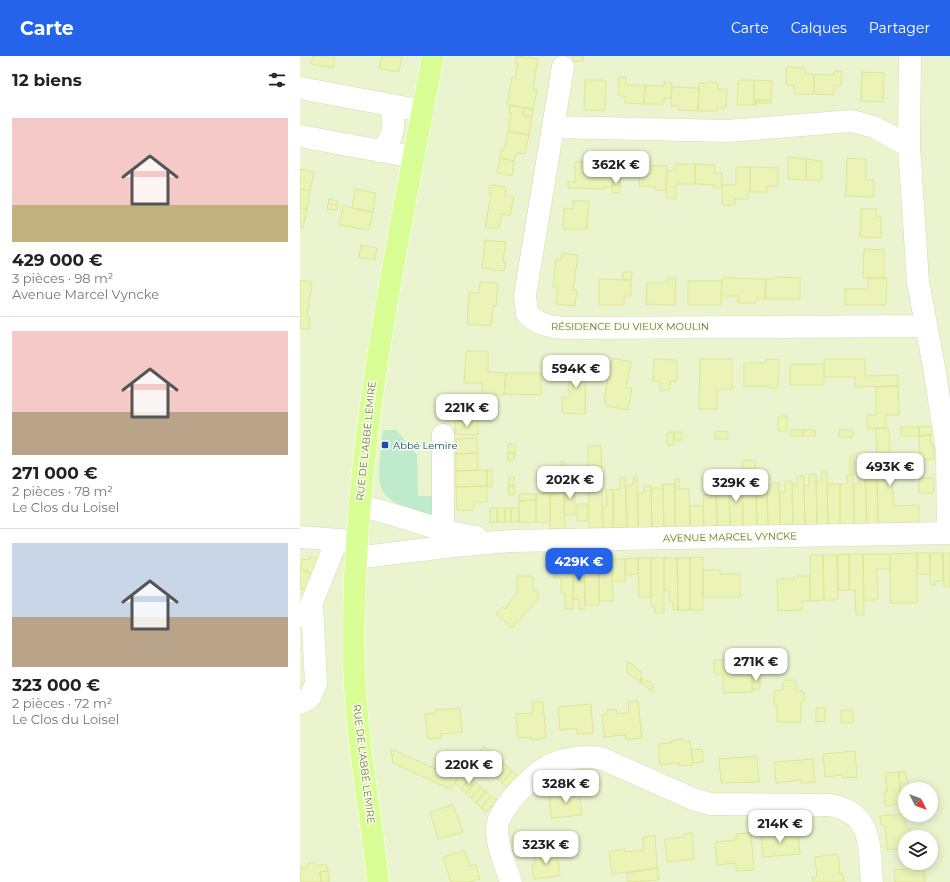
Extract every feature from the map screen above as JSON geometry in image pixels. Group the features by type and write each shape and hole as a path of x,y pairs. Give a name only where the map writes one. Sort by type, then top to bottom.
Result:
{"main road":[{"name":"RUE DE L'ABBÉ LEMIRE","path":"378,882 373,831 357,714 350,547 359,506 365,439 373,376 433,56"},
{"name":"RUE DE L'ABBÉ LEMIRE","path":"373,831 386,882"}],"street":[{"path":"910,56 909,146 916,260 925,326 934,367 947,450 949,533"},
{"name":"RÉSIDENCE DU VIEUX MOULIN","path":"563,67 525,295 527,314 541,324 551,327 564,328 925,326"},
{"path":"300,88 423,110"},
{"path":"380,151 389,141 394,130 394,116 390,105"},
{"path":"554,127 728,131 852,121 874,127 909,146"},
{"path":"300,136 414,157"},
{"path":"443,435 443,530"},
{"name":"AVENUE MARCEL VYNCKE","path":"359,506 372,508 443,530 468,536 509,540"},
{"name":"AVENUE MARCEL VYNCKE","path":"300,537 350,547 453,546 509,540 949,533"},
{"path":"300,630 312,603 350,547"},
{"path":"300,703 310,697 316,684 312,603"},
{"path":"511,882 496,828 502,812 531,780 548,767 555,763 588,756 603,759 694,799 710,804 829,805 845,809 858,818 866,830 872,882"}],"shaded area":[{"path":"300,56 950,56 950,882 300,882"},
{"path":"383,430 396,430 417,455 418,496 433,496 433,516 412,510 397,503 387,497 382,489 379,479 379,466"}],"building":[{"path":"313,56 335,56 333,68 311,64"},
{"path":"382,56 402,56 399,72 379,68"},
{"path":"516,56 538,59 533,89 537,90 533,109 507,105 512,77 515,78 518,63 515,63"},
{"path":"573,56 583,56 583,61 573,61"},
{"path":"786,67 805,68 805,74 814,74 814,94 794,94 794,85 786,85"},
{"path":"834,71 842,71 841,86 834,86 834,95 814,94 814,74 834,75"},
{"path":"862,72 884,73 883,102 861,101"},
{"path":"619,77 626,77 626,85 645,85 644,104 625,103 625,96 618,96"},
{"path":"585,80 606,80 605,110 584,110"},
{"path":"738,80 754,80 754,105 737,105"},
{"path":"754,80 772,81 771,100 756,100 756,106 754,105"},
{"path":"709,81 718,83 718,89 727,89 726,108 717,108 717,111 698,111 699,83 707,83"},
{"path":"664,82 672,83 671,98 664,98 664,104 644,104 645,85 664,86"},
{"path":"672,87 699,88 698,111 679,110 679,106 671,106"},
{"path":"756,100 771,100 771,103 756,103"},
{"path":"510,105 524,108 523,115 532,117 529,135 508,131 511,113 509,113"},
{"path":"524,108 533,109 532,117 523,115"},
{"path":"508,131 529,135 525,154 516,153 514,161 500,158 501,149 504,150"},
{"path":"788,157 806,159 806,180 788,179"},
{"path":"500,158 514,161 512,176 497,173"},
{"path":"847,158 866,159 866,180 874,180 874,197 844,196 846,192"},
{"path":"806,159 822,161 822,180 806,180"},
{"path":"575,162 606,162 605,175 613,176 612,187 605,187 605,189 568,188 568,182 575,182"},
{"path":"675,164 695,164 695,184 676,184 676,198 666,198 667,171 675,171"},
{"path":"695,164 715,165 715,173 722,173 722,188 714,188 714,185 695,184"},
{"path":"640,165 667,166 666,190 655,190 655,187 639,186"},
{"path":"736,167 750,167 750,192 748,192 748,199 735,199 735,205 722,205 722,185 736,185"},
{"path":"750,167 778,168 778,186 767,186 767,192 750,192"},
{"path":"300,169 314,172 310,191 300,189"},
{"path":"613,176 620,176 620,193 612,193"},
{"path":"490,185 506,187 505,195 514,197 510,216 502,214 499,228 485,228 491,194 489,194"},
{"path":"300,189 310,191 307,209 300,208"},
{"path":"355,189 376,193 373,212 352,208"},
{"path":"329,199 338,201 338,205 328,204"},
{"path":"573,201 589,201 587,229 563,229 564,208 573,209"},
{"path":"328,204 338,205 337,210 327,209"},
{"path":"343,206 373,212 369,230 339,225"},
{"path":"300,208 307,209 303,228 300,228"},
{"path":"861,209 877,209 876,216 881,216 881,238 860,237"},
{"path":"485,240 506,242 503,262 506,262 504,271 482,268"},
{"path":"361,245 377,248 375,260 359,257"},
{"path":"864,249 884,250 884,278 863,278"},
{"path":"562,253 578,255 573,290 577,290 575,306 556,304 558,288 553,287 556,259 561,260"},
{"path":"623,272 632,272 631,280 623,280"},
{"path":"776,277 800,278 800,299 765,299 766,279 774,279"},
{"path":"667,278 676,278 675,305 646,304 647,283 667,283"},
{"path":"722,278 766,279 765,299 756,299 756,303 738,303 738,296 721,296"},
{"path":"868,278 887,278 886,305 845,305 845,289 868,289"},
{"path":"599,279 631,280 631,296 624,296 624,305 599,305"},
{"path":"300,280 312,282 307,318 310,318 309,329 300,328"},
{"path":"688,281 722,281 721,305 688,305"},
{"path":"480,282 498,283 496,306 493,306 491,326 467,324 469,292 479,293"},
{"path":"466,351 488,351 488,372 506,373 504,395 482,395 482,383 464,383"},
{"path":"612,358 631,362 626,387 632,388 628,410 606,406 604,398"},
{"path":"654,359 677,360 677,381 670,381 670,390 660,390 660,381 653,381"},
{"path":"700,359 732,359 732,389 717,389 717,409 699,409"},
{"path":"766,359 779,360 778,388 769,388 769,386 744,386 744,363 766,363"},
{"path":"824,359 865,359 865,376 898,375 898,386 855,387 855,377 824,377"},
{"path":"569,361 586,361 585,414 562,413 562,397 570,397 570,391 568,391"},
{"path":"790,364 824,364 824,385 790,385"},
{"path":"506,373 541,373 541,395 504,394"},
{"path":"898,386 899,415 886,415 886,428 867,429 867,415 876,415 876,387"},
{"path":"455,408 478,408 478,421 455,421"},
{"path":"778,416 787,416 787,431 778,431"},
{"path":"455,421 478,421 478,435 455,434"},
{"path":"934,426 934,435 919,436 919,427"},
{"path":"901,427 919,427 919,436 901,436"},
{"path":"876,428 886,428 886,430 889,430 894,506 919,505 919,523 878,524"},
{"path":"791,430 803,430 803,436 791,436"},
{"path":"803,430 815,430 816,436 803,436"},
{"path":"839,430 853,430 853,437 839,437"},
{"path":"728,431 728,439 715,439 715,432"},
{"path":"667,432 674,432 674,445 667,445"},
{"path":"674,432 682,432 682,440 674,440"},
{"path":"930,435 931,444 933,444 934,459 920,460 919,436"},
{"path":"477,438 478,453 456,454 456,439"},
{"path":"508,444 515,444 515,453 508,453"},
{"path":"588,446 601,446 603,528 589,528"},
{"path":"478,453 478,470 456,471 456,454"},
{"path":"508,453 515,453 514,461 508,461"},
{"path":"853,455 853,475 850,475 850,456"},
{"path":"742,460 755,460 757,526 743,526"},
{"path":"561,461 564,461 565,529 550,529 550,494 557,494 556,471 561,471"},
{"path":"487,470 492,470 492,486 487,486"},
{"path":"487,470 487,486 456,487 456,471"},
{"path":"865,471 867,524 854,524 854,484 859,484 859,472"},
{"path":"821,472 827,472 828,524 817,525 816,480 822,480"},
{"path":"871,472 877,472 878,524 867,524 865,475 871,475"},
{"path":"809,474 816,474 817,525 805,525 804,486 809,486"},
{"path":"847,475 853,475 854,524 840,525 840,484 847,484"},
{"path":"514,476 514,486 508,486 509,477"},
{"path":"634,476 637,476 638,528 627,528 626,486 633,485"},
{"path":"736,476 742,476 743,526 730,526 729,483 735,483"},
{"path":"797,476 804,476 805,525 793,525 792,485 797,485"},
{"path":"625,477 627,528 613,528 613,490 620,489 620,478"},
{"path":"762,478 767,478 768,526 757,526 756,491 761,491"},
{"path":"919,478 934,478 934,493 919,493"},
{"path":"675,479 679,479 679,489 689,489 690,527 675,527"},
{"path":"544,480 550,480 550,522 536,522 536,494 544,494"},
{"path":"785,481 792,481 793,525 780,525 780,492 785,492"},
{"path":"772,483 779,483 780,525 768,526 767,485 772,485"},
{"path":"663,484 675,484 675,527 664,527"},
{"path":"827,484 840,484 840,525 828,524"},
{"path":"487,486 487,502 474,502 474,510 457,510 456,487"},
{"path":"508,486 514,486 515,494 509,495"},
{"path":"564,486 575,486 575,515 564,515"},
{"path":"644,486 651,486 652,527 638,528 638,493 644,493"},
{"path":"729,486 730,526 717,526 716,487"},
{"path":"651,488 663,488 664,527 652,527"},
{"path":"606,490 613,490 613,528 603,528 602,507 607,507"},
{"path":"519,494 536,494 536,500 519,501"},
{"path":"703,495 716,495 717,526 704,527"},
{"path":"536,500 536,522 519,522 519,501"},
{"path":"577,504 587,504 587,521 577,521"},
{"path":"690,506 703,506 704,527 690,527"},
{"path":"490,508 497,508 497,522 490,523"},
{"path":"497,508 505,508 505,522 497,522"},
{"path":"505,508 511,508 511,522 505,522"},
{"path":"511,508 519,508 519,522 511,522"},
{"path":"917,553 930,553 930,574 917,574"},
{"path":"917,553 917,603 890,603 890,554"},
{"path":"930,553 943,553 943,581 935,581 935,585 930,585"},
{"path":"943,553 950,553 950,587 944,587"},
{"path":"849,554 849,590 838,590 837,555"},
{"path":"849,554 863,554 864,615 856,615 855,590 849,590"},
{"path":"863,554 890,554 890,569 877,569 878,600 864,600"},
{"path":"810,555 823,555 824,600 810,601"},
{"path":"823,555 837,555 838,600 824,600"},
{"path":"310,557 321,558 316,576 300,569 302,559 309,560"},
{"path":"703,557 703,610 690,610 690,558"},
{"path":"638,558 638,574 625,575 625,559"},
{"path":"638,558 651,558 651,597 639,597"},
{"path":"651,558 664,558 664,613 655,613 655,606 651,606"},
{"path":"664,558 677,558 678,610 673,610 673,602 669,602 669,590 664,590"},
{"path":"677,558 690,558 690,610 678,610"},
{"path":"584,559 599,559 599,605 585,605"},
{"path":"584,559 585,609 579,609 579,600 573,599 573,560"},
{"path":"599,559 612,559 613,601 599,601"},
{"path":"612,559 625,559 625,581 612,581"},
{"path":"560,560 573,560 573,609 565,609 565,593 561,593 561,578 554,578 554,563 560,563"},
{"path":"300,569 316,576 309,591 300,588"},
{"path":"703,570 720,570 720,574 740,574 740,597 703,597"},
{"path":"517,576 533,576 533,590 538,591 538,599 512,628 496,614 503,607 505,609 517,592"},
{"path":"794,576 810,576 810,601 802,601 802,610 778,611 777,579 794,579"},
{"path":"714,660 744,660 744,673 752,673 752,692 723,693 723,674 714,674"},
{"path":"627,661 641,671 641,683 627,673"},
{"path":"760,675 760,689 752,689 752,676"},
{"path":"641,678 653,684 653,692 641,683"},
{"path":"785,680 794,680 796,683 796,690 804,692 805,701 801,701 801,722 777,722 777,704 774,705 774,690 783,690 783,683"},
{"path":"638,701 642,738 626,740 625,735 604,737 602,715 607,715 607,710 616,709 617,714 629,712 628,702"},
{"path":"532,702 543,702 546,738 531,740 531,737 518,738 516,714 533,713"},
{"path":"591,704 593,733 577,734 577,728 560,730 558,707"},
{"path":"460,708 462,732 440,734 441,738 428,739 425,714 436,713 435,710"},
{"path":"816,708 825,708 825,721 816,722"},
{"path":"841,710 853,710 853,723 841,723"},
{"path":"682,739 683,741 690,741 693,765 679,766 679,763 660,765 658,744 672,743 672,740"},
{"path":"484,746 491,752 481,763 475,758"},
{"path":"391,749 440,771 443,765 462,774 450,789 393,763"},
{"path":"702,749 703,762 693,763 691,750"},
{"path":"855,751 857,777 842,778 842,775 825,777 823,754"},
{"path":"491,752 497,757 486,769 481,763"},
{"path":"757,756 759,782 721,783 719,759"},
{"path":"497,757 502,762 491,773 486,769"},
{"path":"813,759 815,782 801,783 801,780 776,783 774,762"},
{"path":"502,762 508,767 497,778 491,773"},
{"path":"508,767 512,771 502,783 497,778"},
{"path":"465,771 471,777 461,789 455,783"},
{"path":"512,771 518,776 507,788 502,783"},
{"path":"906,771 907,782 900,782 899,772"},
{"path":"899,772 898,804 885,806 884,792 887,792 885,773"},
{"path":"471,777 476,782 466,793 461,789"},
{"path":"476,782 481,787 471,798 466,793"},
{"path":"481,787 486,791 476,803 471,798"},
{"path":"579,788 582,815 551,818 549,795 570,793 569,789"},
{"path":"486,791 491,796 481,808 476,803"},
{"path":"491,796 497,800 486,812 481,808"},
{"path":"453,805 463,832 438,839 430,812"},
{"path":"898,815 898,822 906,822 906,829 910,829 898,830 898,849 887,850 885,825 881,825 880,816"},
{"path":"798,832 800,854 763,857 761,835"},
{"path":"692,833 694,859 667,862 665,839 684,837 683,834"},
{"path":"751,833 754,870 736,871 736,863 717,865 715,842 736,840 736,834"},
{"path":"655,835 657,868 612,874 609,851 625,849 625,852 644,850 643,837"},
{"path":"557,841 557,850 534,852 533,843"},
{"path":"465,850 470,866 476,864 480,879 470,882 451,882 443,857"},
{"path":"557,850 560,876 534,879 532,864 535,864 534,852"},
{"path":"838,854 840,874 843,874 844,882 813,882 812,877 817,877 815,857"},
{"path":"314,862 318,866 326,864 328,871 320,872 321,882 300,882 300,868 306,868 309,863"},
{"path":"657,868 659,880 628,882 627,873"},
{"path":"894,870 924,870 925,882 895,882"},
{"path":"328,871 329,882 321,882 320,872"}],"place":[{"name":"Abbé Lemire","path":"385,445"}]}
